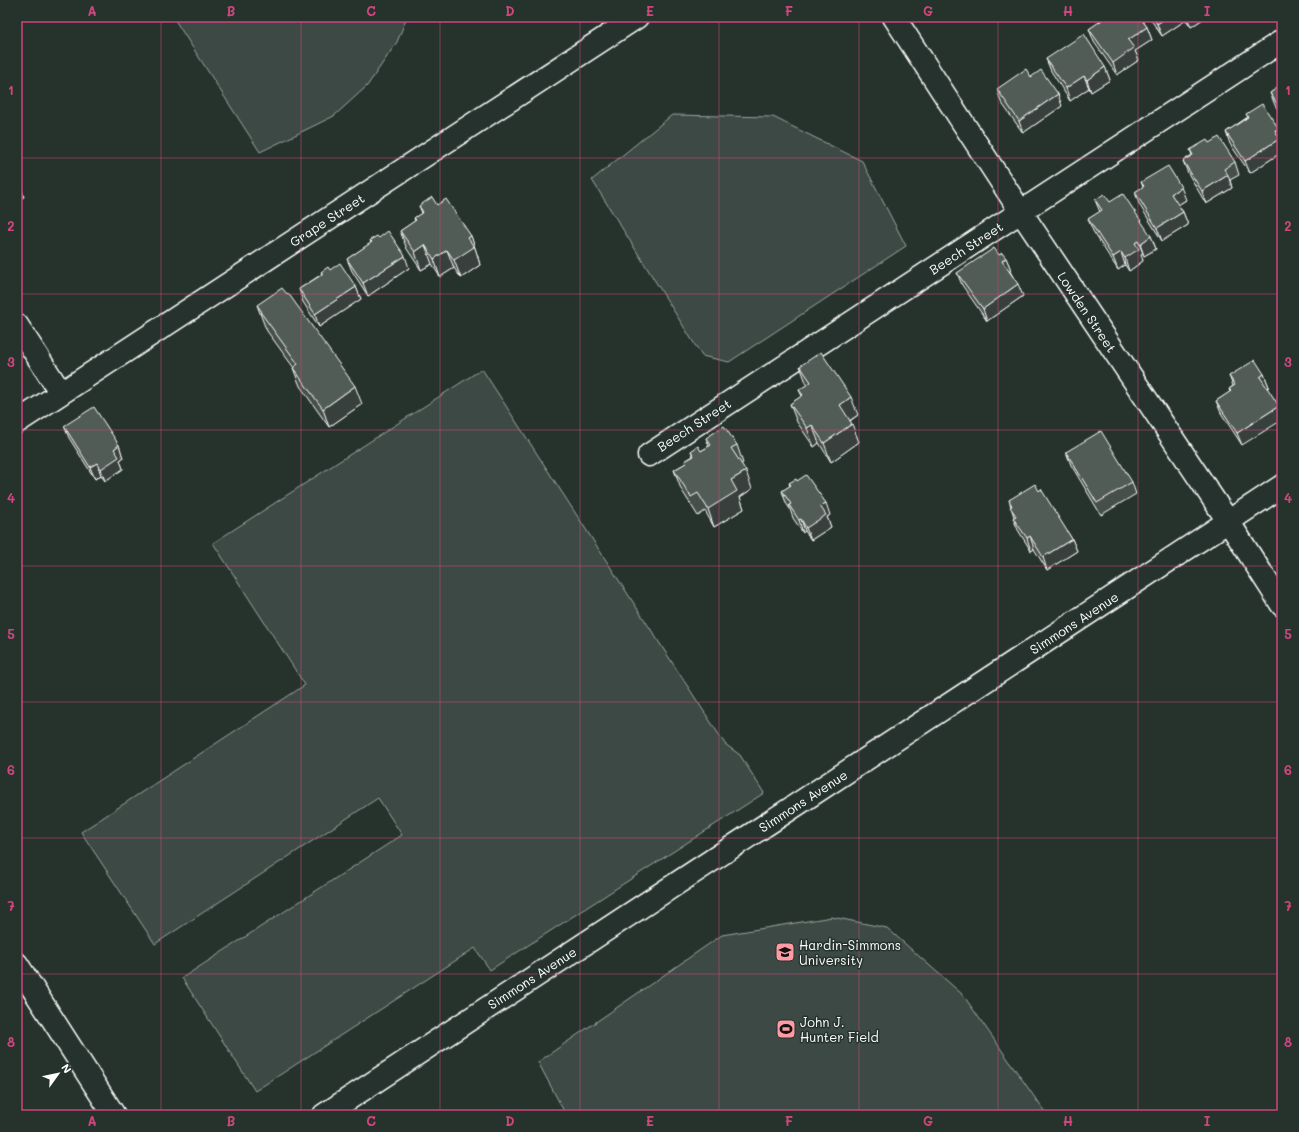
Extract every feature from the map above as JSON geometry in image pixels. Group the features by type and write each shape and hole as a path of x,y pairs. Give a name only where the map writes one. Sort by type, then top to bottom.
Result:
{"street":[{"name":"Grape Street","path":"17,422 637,17"},
{"name":"Lowden Street","path":"894,17 1021,212 1228,521 1282,605"},
{"name":"Beech Street","path":"649,455 1282,41"},
{"path":"17,325 61,393"},
{"name":"Simmons Avenue","path":"324,1115 1282,486"},
{"path":"17,964 114,1115"}],"shaded area":[{"path":"173,17 407,17 397,42 367,86 334,116 260,152"},
{"path":"672,115 773,117 862,161 906,246 729,362 702,356 592,180"},
{"path":"482,369 725,744 740,755 764,793 490,970 475,948 255,1091 182,978 402,835 378,798 155,944 81,832 305,685 213,543"},
{"name":"John J. Hunter Field","path":"832,917 887,928 963,995 1047,1115 566,1115 538,1062 722,935"}],"building":[{"path":"1100,17 1140,17 1147,27 1128,40 1134,48 1113,63 1089,29 1102,20"},
{"path":"1153,17 1167,17 1157,24"},
{"path":"1084,34 1105,67 1087,80 1084,76 1066,88 1046,59"},
{"path":"1026,69 1031,77 1041,70 1058,94 1019,121 997,89"},
{"path":"1282,85 1282,111 1270,93"},
{"path":"1262,104 1279,129 1275,130 1279,139 1245,161 1226,132 1248,117 1246,114"},
{"path":"1219,137 1235,162 1224,169 1228,175 1202,191 1183,161 1193,155 1190,150 1207,140 1209,143"},
{"path":"1168,166 1181,187 1171,194 1183,212 1157,228 1135,192 1144,186 1141,182"},
{"path":"1104,194 1110,202 1123,194 1151,236 1140,244 1138,241 1135,243 1139,249 1125,258 1121,252 1113,257 1088,219 1102,210 1095,200"},
{"path":"432,197 437,205 446,199 471,236 468,238 474,247 454,260 447,250 434,259 425,245 415,252 400,231 416,220 414,218 423,212 419,206"},
{"path":"388,231 405,256 363,283 347,259 372,242 370,240 377,236 379,238"},
{"path":"994,248 999,255 1002,253 1006,258 1002,261 1018,284 983,309 957,273"},
{"path":"340,263 356,287 315,314 299,289 323,274 321,272 328,267 330,270"},
{"path":"282,288 287,294 288,293 355,386 323,409 293,368 298,364 261,313 262,312 257,305"},
{"path":"821,352 851,397 840,405 852,424 824,443 812,425 807,428 790,404 803,395 799,390 811,382 800,366"},
{"path":"1255,360 1264,374 1260,377 1279,406 1237,433 1216,401 1231,391 1229,389 1235,385 1229,376"},
{"path":"94,407 119,445 114,449 119,457 101,469 97,463 90,467 64,426"},
{"path":"724,426 737,445 731,448 746,471 731,480 737,491 708,509 698,493 691,497 674,470 694,456 691,451 698,446 701,451 711,445 706,438"},
{"path":"1101,431 1132,482 1097,503 1066,452"},
{"path":"806,475 826,503 820,506 826,515 806,528 801,519 799,520 789,505 791,504 782,491 791,485 789,483 796,479 797,481"},
{"path":"1035,484 1039,491 1041,489 1072,539 1043,557 1030,536 1027,538 1013,518 1016,516 1010,507 1012,506 1009,500"}],"place":[{"name":"Hardin-Simmons University","path":"785,952"},
{"name":"John J. Hunter Field","path":"786,1029"}]}
